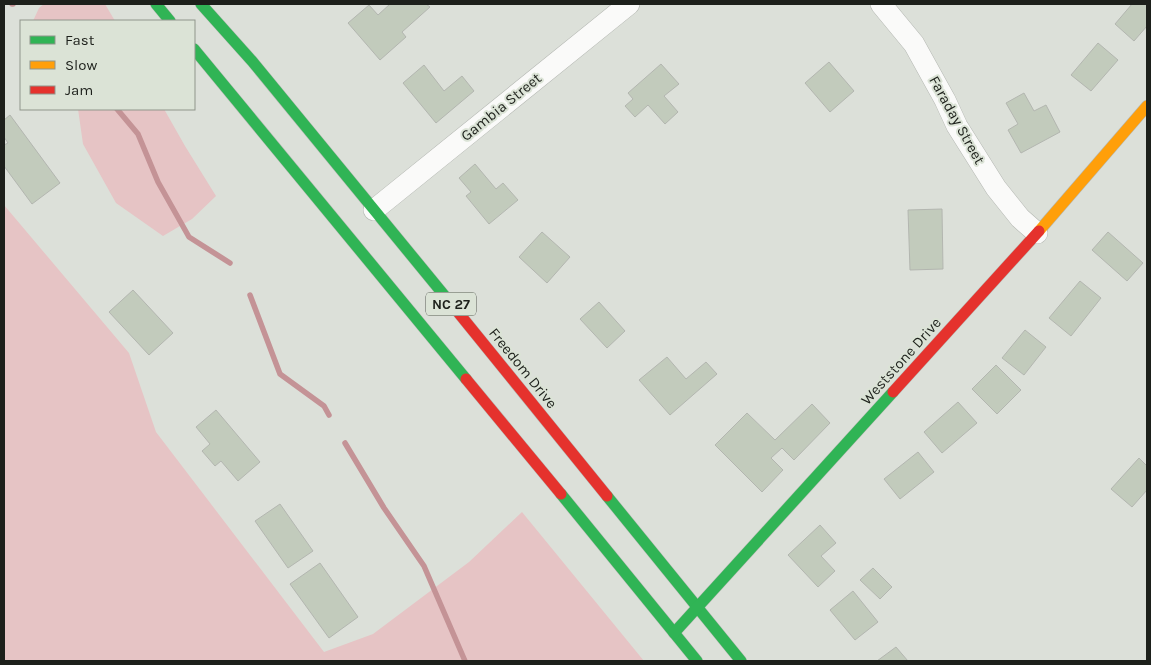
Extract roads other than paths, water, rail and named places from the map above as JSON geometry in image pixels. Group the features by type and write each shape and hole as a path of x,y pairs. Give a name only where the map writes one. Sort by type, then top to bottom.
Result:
{"main road":[{"path":"156,4 169,20"},
{"name":"Freedom Drive","path":"201,4 252,61 741,661"},
{"name":"NC 27","path":"195,50 697,661"},
{"name":"Weststone Drive","path":"674,633 1037,233 1147,106"}],"street":[{"name":"Gambia Street","path":"374,210 629,4"},
{"name":"Faraday Street","path":"881,4 914,44 957,126 996,188 1020,218 1037,233"}],"waterway":[{"path":"118,110 138,134 158,182 189,237 230,263"},
{"path":"250,295 280,374 324,406 329,415"},
{"path":"345,443 384,508 424,566 465,661"}]}
